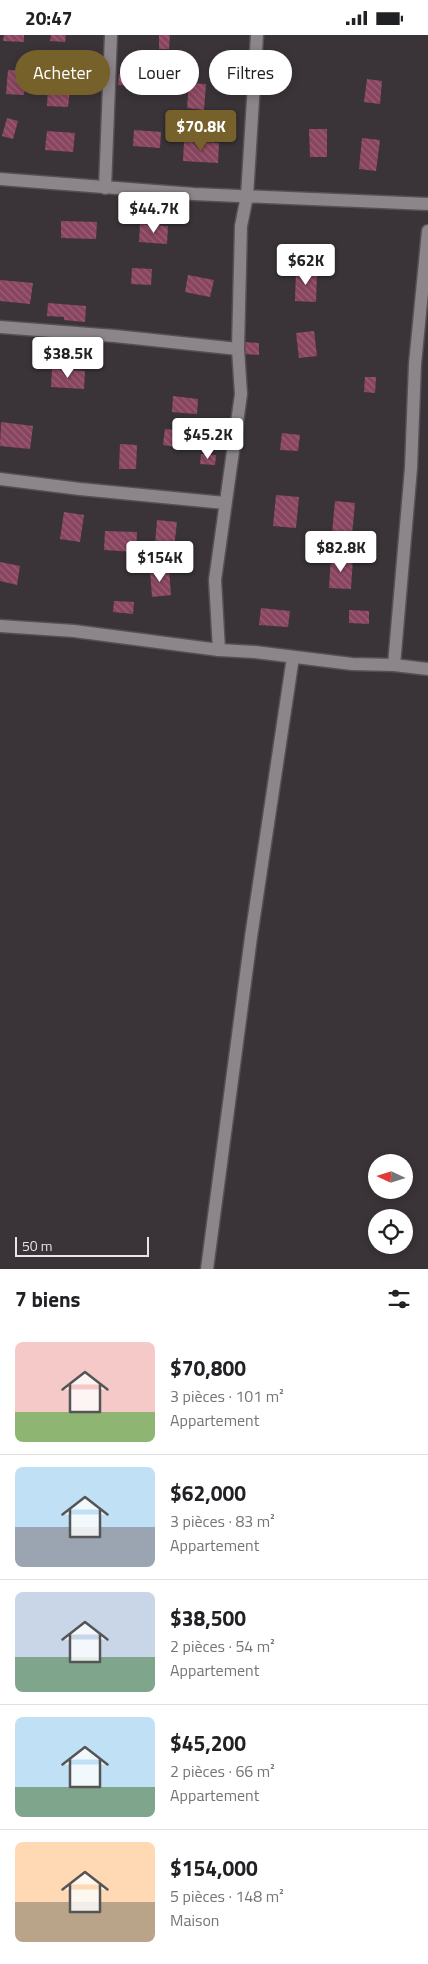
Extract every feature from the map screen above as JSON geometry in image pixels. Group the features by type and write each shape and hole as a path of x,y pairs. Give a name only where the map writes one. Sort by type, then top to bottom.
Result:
{"street":[{"path":"105,188 111,35"},
{"path":"219,650 215,580 241,395 238,349 241,226 247,196 257,35"},
{"path":"0,179 105,188 428,204"},
{"path":"394,665 411,468 415,364 428,231"},
{"path":"0,327 115,336 238,349"},
{"path":"0,479 225,503"},
{"path":"0,626 74,631 219,650 255,652 352,664 394,665 428,669"},
{"path":"207,1269 251,937 293,657"}],"building":[{"path":"4,35 24,35 24,42 3,41"},
{"path":"51,35 66,35 65,42 50,41"},
{"path":"159,35 170,35 169,49 159,49"},
{"path":"8,70 15,70 15,94 6,94"},
{"path":"119,74 120,74 120,85 118,85"},
{"path":"367,79 382,81 380,104 364,102"},
{"path":"199,84 206,84 204,110 187,108 188,95 199,95"},
{"path":"48,95 69,95 68,107 47,106"},
{"path":"7,118 18,121 13,139 2,136"},
{"path":"309,129 327,129 327,157 310,157"},
{"path":"134,130 161,132 160,148 133,146"},
{"path":"47,131 75,133 73,152 45,150"},
{"path":"362,138 380,140 376,171 359,169"},
{"path":"184,141 219,143 218,163 183,161"},
{"path":"61,221 97,222 96,239 61,238"},
{"path":"140,224 168,226 167,244 139,242"},
{"path":"132,268 152,269 151,285 131,284"},
{"path":"296,271 317,271 316,302 295,301"},
{"path":"188,275 214,280 210,297 185,292"},
{"path":"0,280 33,283 30,304 0,301"},
{"path":"48,303 86,306 85,322 64,320 64,317 47,316"},
{"path":"314,331 317,356 299,358 296,333"},
{"path":"244,342 259,343 259,355 243,354"},
{"path":"52,369 85,371 84,389 51,387"},
{"path":"365,377 376,377 375,393 364,392"},
{"path":"173,396 198,399 197,414 172,412"},
{"path":"1,422 33,426 30,449 0,446"},
{"path":"165,429 186,431 184,448 163,445"},
{"path":"282,433 300,435 298,451 280,450"},
{"path":"120,444 137,445 136,469 119,469"},
{"path":"201,454 216,455 215,465 200,464"},
{"path":"276,495 299,497 296,528 273,526"},
{"path":"335,501 355,503 352,535 332,533"},
{"path":"64,512 84,515 80,542 60,539"},
{"path":"157,520 177,522 174,547 155,545"},
{"path":"105,531 137,532 136,552 104,550"},
{"path":"331,556 353,557 351,589 329,588"},
{"path":"0,562 20,566 17,585 0,581"},
{"path":"169,569 171,595 152,597 150,570"},
{"path":"114,601 134,602 133,614 113,612"},
{"path":"261,608 290,611 288,627 259,625"},
{"path":"349,610 369,611 369,624 349,623"}]}
